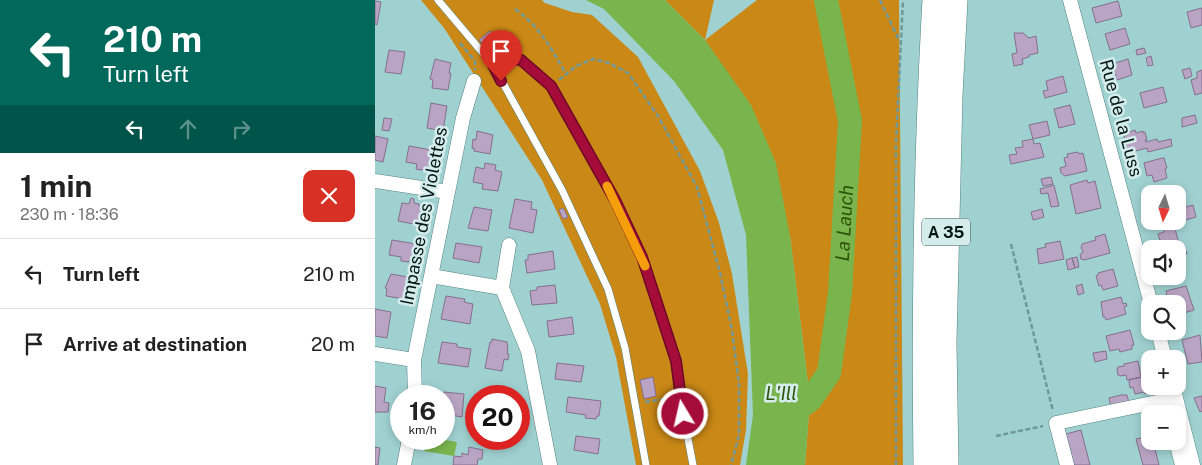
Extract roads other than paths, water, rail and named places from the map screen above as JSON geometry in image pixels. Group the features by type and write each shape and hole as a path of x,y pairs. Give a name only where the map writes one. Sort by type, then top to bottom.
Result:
{"highway":[{"name":"A 35","path":"926,465 924,342 926,218 929,92 935,0"},
{"name":"A 35","path":"946,465 944,334 950,95 955,0"}],"street":[{"name":"Rue de la Luss","path":"1070,0 1149,295"},
{"name":"Impasse des Violettes","path":"415,385 414,360 463,118 474,81"},
{"path":"375,181 448,192"},
{"path":"509,245 502,288 528,351 550,465"},
{"path":"431,276 502,288"},
{"path":"375,354 414,360"},
{"path":"1067,465 1056,423 1163,395"},
{"path":"1175,395 1193,465"},
{"path":"404,465 407,450"},
{"path":"1178,450 1182,465"}],"lane":[{"path":"438,0 493,65 562,190 608,289 625,348 646,465"},
{"path":"493,65 503,58 521,60 551,86 615,200 642,257 676,361 680,397 693,465"}],"water":[{"name":"L'Ill","path":"586,0 665,0 705,40 751,105 776,163 790,236 810,400 805,465 746,465 753,415 746,235 723,150 674,81 604,9"},
{"path":"455,442 457,442 454,456 424,451 455,450"}],"waterway":[{"name":"La Lauch","path":"784,419 810,400 829,373 840,293 850,121 826,0"}]}
